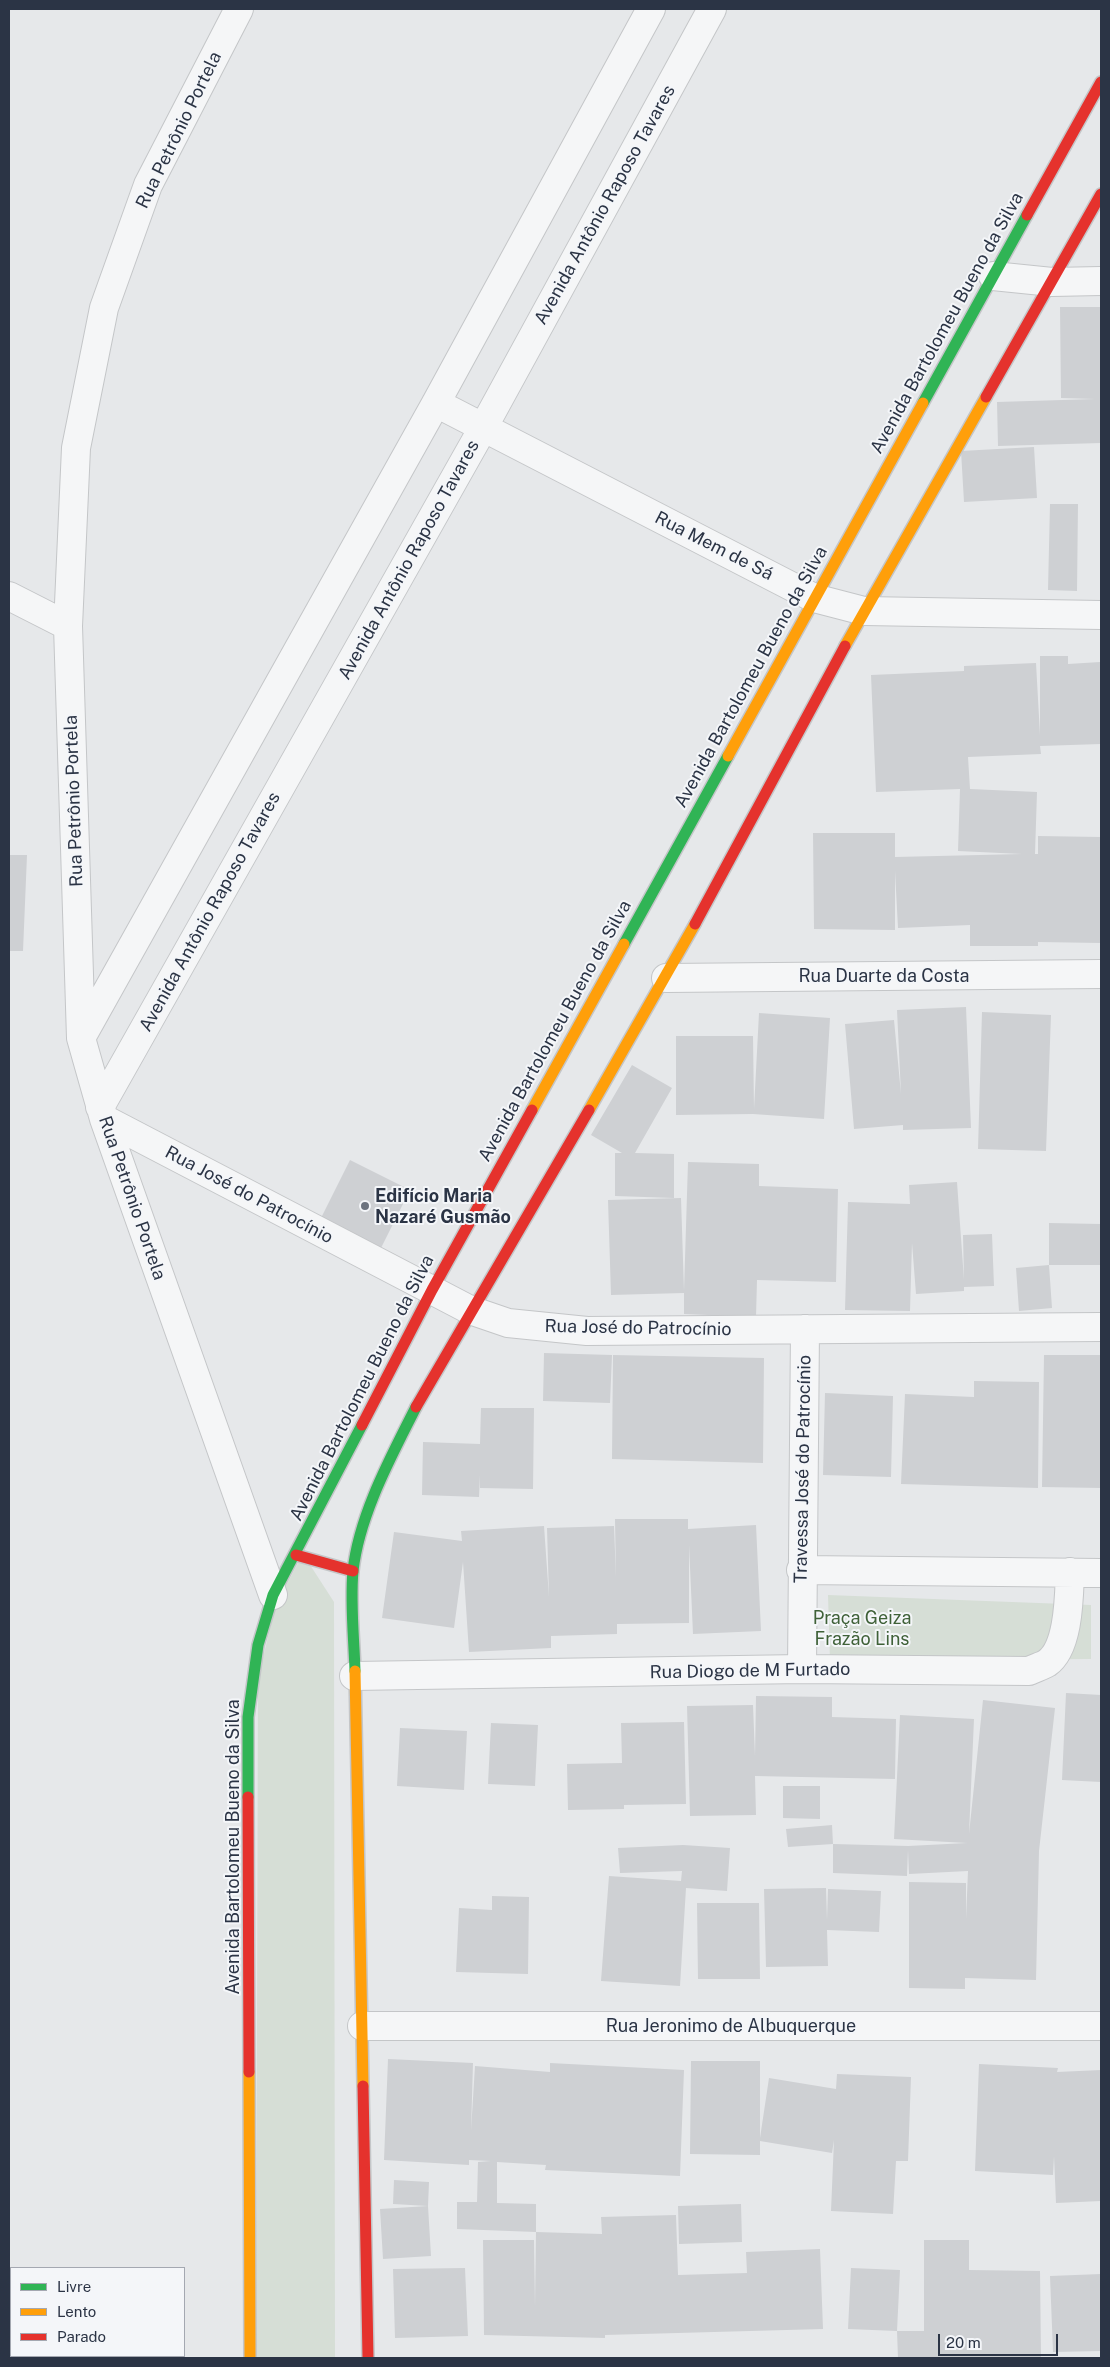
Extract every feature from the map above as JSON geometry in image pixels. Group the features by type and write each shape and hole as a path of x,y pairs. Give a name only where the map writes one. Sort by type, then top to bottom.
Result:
{"street":[{"name":"Rua Petrônio Portela","path":"239,9 148,185 104,308 76,448 68,626 81,1038 102,1113 273,1595"},
{"path":"81,1038 436,403 651,9"},
{"name":"Avenida Antônio Raposo Tavares","path":"102,1113 483,428 712,9"},
{"name":"Avenida Bartolomeu Bueno da Silva","path":"250,2358 248,1717 258,1645 273,1595 296,1555 432,1290 1101,82"},
{"path":"368,2358 353,1571 366,1516 392,1455 424,1391 666,978 864,611 1101,194"},
{"path":"993,276 1052,282 1101,281"},
{"name":"Rua Mem de Sá","path":"436,403 814,598 864,611 1101,615"},
{"path":"9,596 68,626"},
{"name":"Rua Duarte da Costa","path":"666,978 1101,974"},
{"name":"Rua José do Patrocínio","path":"102,1113 470,1310 508,1323 587,1331 1101,1327"},
{"name":"Travessa José do Patrocínio","path":"802,1669 801,1570 805,1329"},
{"path":"296,1555 353,1571"},
{"path":"801,1570 1101,1573"},
{"name":"Rua Diogo de M Furtado","path":"354,1676 802,1669 1029,1671 1049,1662 1061,1641 1068,1618 1070,1572"},
{"name":"Rua Jeronimo de Albuquerque","path":"362,2026 1101,2026"}],"green space":[{"path":"303,1554 334,1602 335,2358 256,2358 258,1678 276,1604"},
{"name":"Praça Geiza Frazão Lins","path":"828,1595 1091,1605 1091,1659 830,1661"}],"building":[{"path":"1060,307 1101,307 1101,443 998,446 997,402 1095,399 1061,398"},
{"path":"1034,447 1037,498 964,502 961,451"},
{"path":"1050,504 1078,504 1077,591 1048,590"},
{"path":"1040,656 1068,656 1068,664 1100,662 1101,744 1040,746 1041,754 968,757 970,789 1037,792 1035,854 1038,854 1038,836 1101,837 1101,943 1038,942 1038,946 970,946 970,925 898,928 895,871 895,930 814,929 813,833 895,833 895,857 1022,854 958,851 960,789 876,792 871,675 964,671 964,666 1036,663 1040,735"},
{"path":"9,855 27,855 23,951 9,951"},
{"path":"966,1007 971,1128 903,1130 903,1125 854,1129 845,1024 894,1020 901,1094 897,1010"},
{"path":"982,1012 1051,1015 1046,1151 978,1149"},
{"path":"759,1013 830,1018 824,1119 753,1114 676,1115 676,1036 753,1036 754,1109"},
{"path":"632,1065 672,1088 635,1153 674,1154 674,1198 615,1196 615,1153 622,1153 591,1135"},
{"name":"Edifício Maria Nazaré Gusmão","path":"350,1160 410,1190 379,1252 319,1222"},
{"path":"688,1162 759,1164 759,1186 838,1189 836,1282 757,1280 756,1317 684,1314 684,1293 611,1295 608,1200 681,1198 684,1291"},
{"path":"957,1182 964,1280 963,1235 992,1234 994,1286 964,1287 964,1291 916,1294 912,1243 910,1311 845,1310 848,1202 910,1204 909,1185"},
{"path":"1049,1223 1101,1224 1101,1265 1049,1265"},
{"path":"1049,1265 1052,1308 1019,1311 1016,1268"},
{"path":"544,1353 612,1355 610,1403 543,1401"},
{"path":"613,1355 764,1358 763,1463 612,1459"},
{"path":"1044,1355 1101,1355 1101,1488 1042,1487"},
{"path":"974,1381 1039,1382 1038,1488 901,1484 905,1394 974,1397"},
{"path":"825,1393 893,1396 891,1477 823,1475"},
{"path":"481,1408 534,1408 533,1489 480,1488 480,1475 479,1497 422,1495 423,1442 480,1444"},
{"path":"615,1519 688,1519 688,1529 756,1525 761,1631 693,1634 689,1545 689,1623 617,1624 617,1634 551,1636 551,1648 469,1652 463,1562 454,1628 382,1618 394,1532 462,1541 461,1531 544,1526 549,1597 547,1528 614,1526 616,1578"},
{"path":"1066,1693 1101,1695 1101,1782 1062,1780"},
{"path":"756,1696 832,1697 832,1717 896,1719 895,1779 755,1776 756,1815 690,1816 687,1706 753,1705 755,1756"},
{"path":"983,1700 1055,1708 1039,1851 1036,1980 965,1978 965,1989 909,1988 909,1882 966,1883 966,1919 968,1871 909,1874 908,1850 907,1876 833,1873 833,1844 908,1846 967,1843 894,1839 900,1715 974,1719 969,1834"},
{"path":"684,1722 686,1804 624,1805 624,1809 568,1810 567,1764 622,1763 621,1723"},
{"path":"491,1723 538,1725 535,1786 488,1784"},
{"path":"400,1728 467,1731 464,1790 397,1786"},
{"path":"783,1786 820,1786 820,1819 783,1818"},
{"path":"832,1825 833,1844 788,1847 786,1829"},
{"path":"683,1845 730,1848 727,1891 686,1888 680,1986 601,1981 609,1876 681,1881 682,1871 620,1873 618,1848"},
{"path":"826,1888 827,1920 828,1889 881,1891 879,1932 827,1930 828,1966 766,1967 764,1889"},
{"path":"492,1896 529,1897 528,1974 456,1972 459,1908 492,1910"},
{"path":"697,1903 759,1903 760,1979 698,1979"},
{"path":"388,2059 473,2063 471,2131 475,2066 550,2072 550,2063 684,2070 680,2176 545,2170 546,2165 497,2162 497,2203 536,2204 536,2232 457,2229 457,2202 477,2202 478,2162 491,2161 469,2160 469,2165 384,2160"},
{"path":"691,2061 760,2061 760,2138 769,2078 836,2089 837,2074 911,2077 908,2161 896,2161 893,2214 831,2211 834,2140 832,2153 760,2141 760,2155 690,2154"},
{"path":"979,2064 1058,2068 1057,2072 1101,2070 1101,2201 1056,2203 1054,2156 1053,2175 975,2171"},
{"path":"394,2180 429,2182 428,2206 393,2204"},
{"path":"741,2204 742,2242 679,2244 678,2206"},
{"path":"428,2206 431,2256 383,2259 380,2209"},
{"path":"676,2215 678,2275 747,2273 746,2252 820,2249 823,2329 605,2335 605,2338 484,2335 483,2240 534,2240 535,2307 536,2232 602,2234 601,2217"},
{"path":"924,2240 969,2240 969,2270 1040,2271 1041,2358 898,2358 897,2331 924,2331"},
{"path":"465,2268 468,2336 395,2338 393,2269"},
{"path":"851,2268 900,2270 897,2331 848,2329"},
{"path":"1101,2274 1101,2351 1053,2352 1050,2276"}],"traffic: fast":[{"path":"923,403 1027,215"},
{"path":"624,944 728,756"},
{"path":"355,1671 352,1595 356,1550 377,1487 416,1407"},
{"path":"248,1797 248,1717 258,1645 273,1595 362,1425"}],"traffic: slow":[{"path":"845,646 986,397"},
{"path":"728,756 923,403"},
{"path":"589,1110 695,924"},
{"path":"532,1110 624,944"},
{"path":"355,1671 363,2086"},
{"path":"249,2072 250,2358"}],"traffic: jam":[{"path":"1027,215 1101,82"},
{"path":"986,397 1101,194"},
{"path":"695,924 845,646"},
{"path":"362,1425 432,1290 532,1110"},
{"path":"416,1407 589,1110"},
{"path":"296,1555 353,1571"},
{"path":"248,1797 249,2072"},
{"path":"363,2086 368,2358"}],"place":[{"name":"Edifício Maria Nazaré Gusmão","path":"365,1206"}]}
